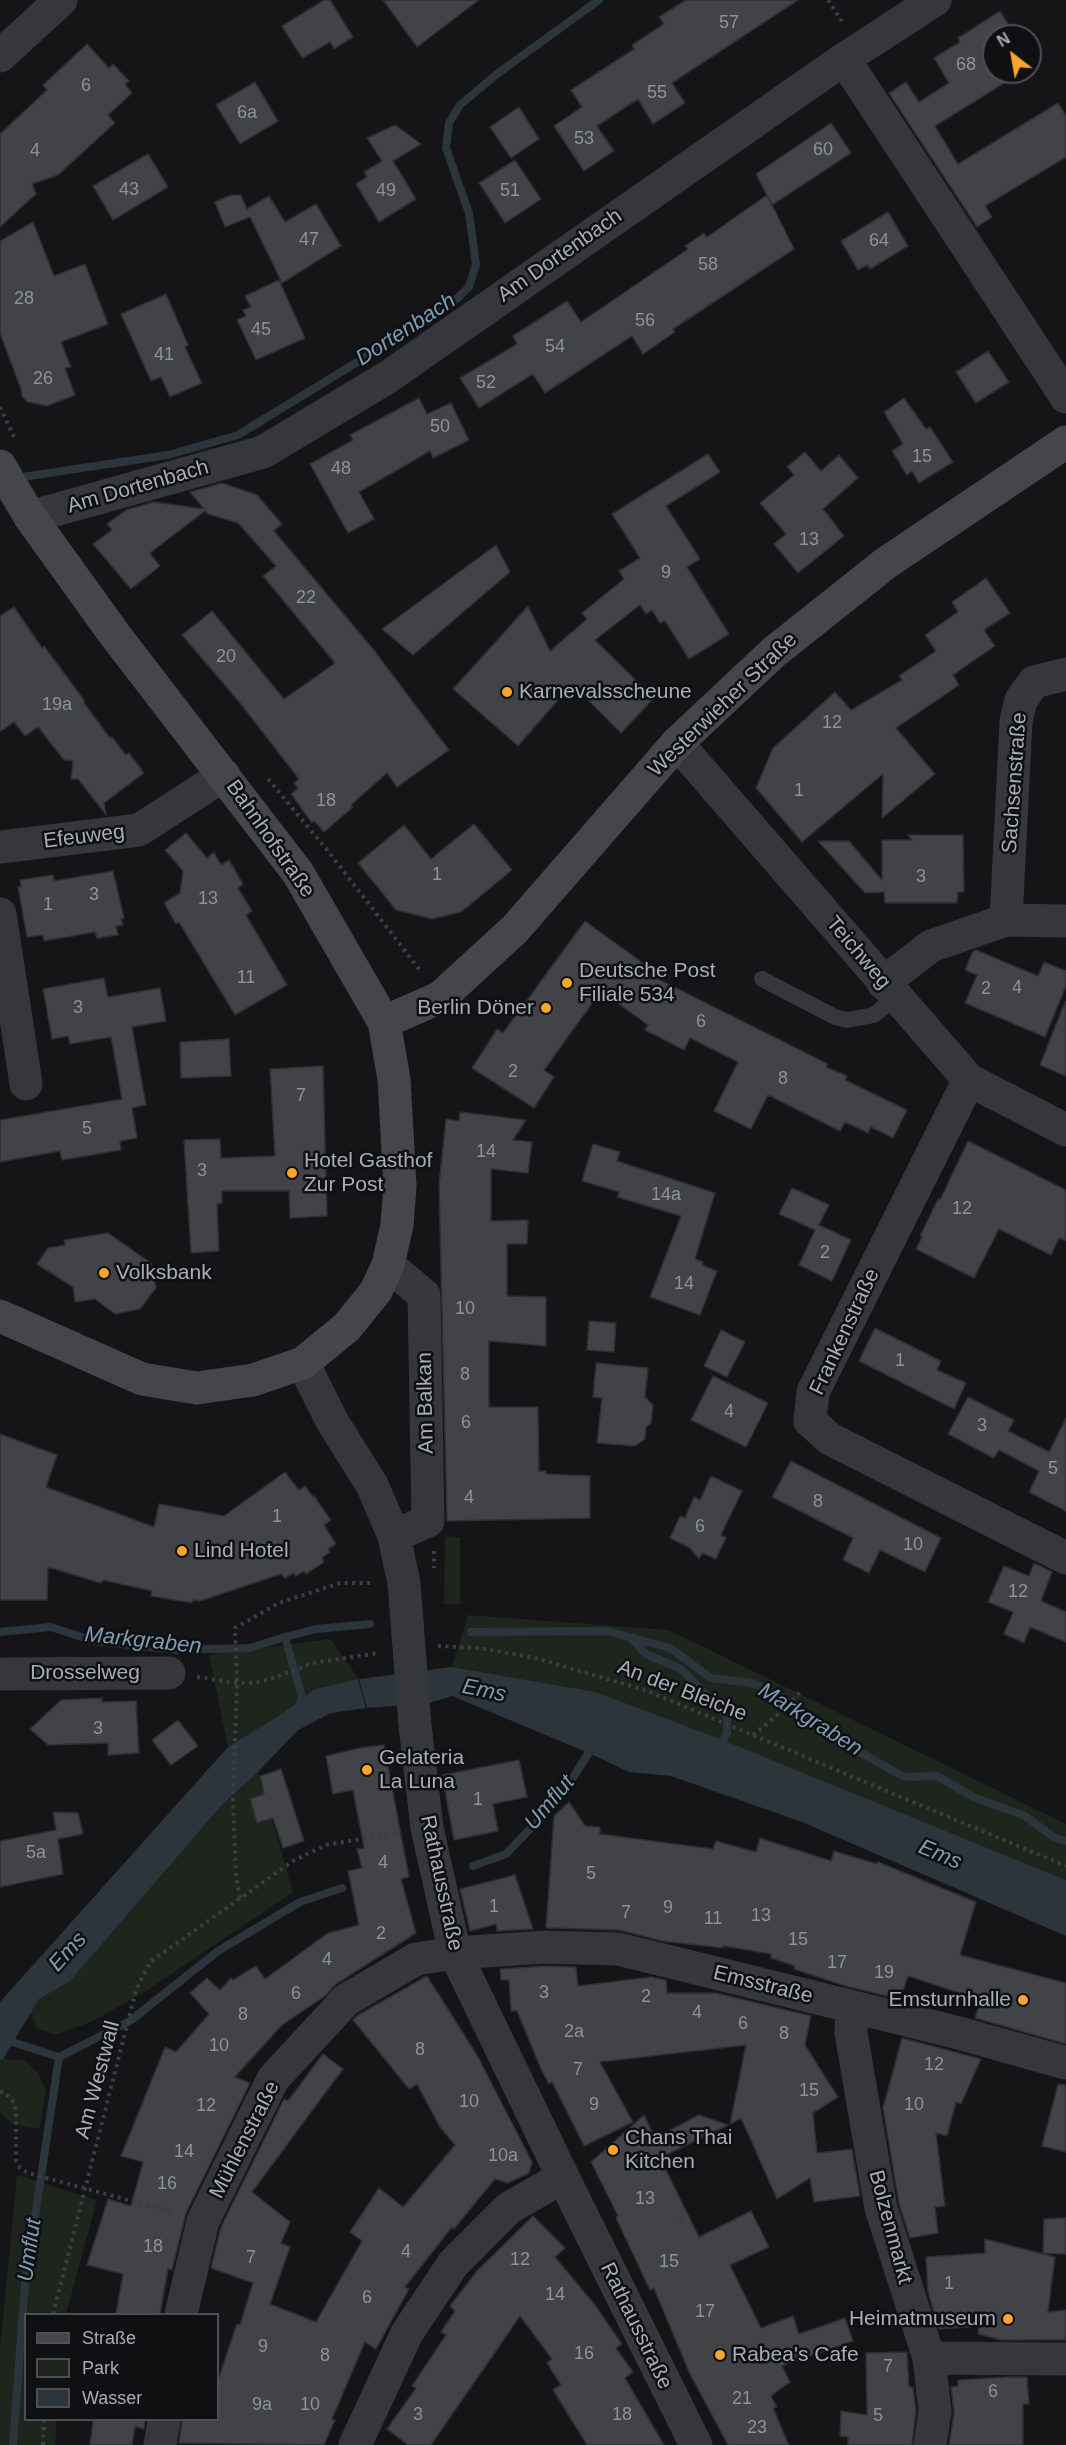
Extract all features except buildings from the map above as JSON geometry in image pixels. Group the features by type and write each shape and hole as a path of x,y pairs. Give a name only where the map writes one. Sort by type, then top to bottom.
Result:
{"main road":[{"name":"Westerwieher Straße","path":"384,1022 441,997 515,929 677,743 774,652 886,563 1066,442"},
{"name":"Bahnhofstraße","path":"0,1316 142,1379 197,1388 253,1380 303,1363 348,1327 376,1291 388,1265 397,1226 400,1186 394,1079 384,1022 298,873 115,635 15,479"}],"street":[{"path":"0,56 61,0"},
{"name":"Am Dortenbach","path":"15,479 263,452 387,376 844,59 935,0"},
{"path":"844,59 1066,397"},
{"name":"Sachsenstraße","path":"1006,920 1016,721 1021,700 1034,682 1066,674"},
{"name":"Teichweg","path":"677,743 969,1080 1066,1130"},
{"name":"Efeuweg","path":"0,847 138,830 224,775"},
{"path":"0,914 26,1084"},
{"path":"889,990 931,946 1006,920 1066,921"},
{"name":"Frankenstraße","path":"969,1080 813,1392 810,1421 830,1439 1066,1558"},
{"name":"Am Balkan","path":"388,1265 424,1295 428,1521 394,1536"},
{"name":"Rathausstraße","path":"303,1363 332,1421 372,1485 394,1536 404,1583 415,1725 428,1828 455,1953 696,2445"},
{"name":"Drosselweg","path":"0,1674 169,1673"},
{"name":"Emsstraße","path":"455,1953 546,1947 618,1949 955,2032 1066,2063"},
{"name":"Mühlenstraße","path":"182,2313 203,2221 273,2079 346,2000 416,1959 455,1953"},
{"name":"Bolzenmarkt","path":"852,2007 851,2033 880,2208 929,2358 935,2411 930,2445"},
{"path":"356,2445 407,2333 453,2264 509,2208 563,2177"},
{"path":"929,2358 1066,2359"},
{"path":"159,2445 164,2421"}],"lane":[{"path":"762,979 835,1017 847,1020 874,1015 889,990"}],"path":[{"path":"0,407 15,479"},
{"path":"240,1898 233,1801 237,1683 235,1628 279,1604 340,1583 404,1583"},
{"name":"An der Bleiche","path":"410,1653 434,1646 479,1648 535,1658 645,1690 1066,1866"},
{"path":"169,1673 237,1683 254,1683 313,1663 410,1653"},
{"path":"753,1735 780,1713 801,1691"},
{"name":"Am Westwall","path":"52,2313 136,1990 150,1962 293,1861 326,1845 428,1828"},
{"path":"0,2091 12,2100 16,2111 16,2161 20,2168 28,2173 203,2221"},
{"path":"679,2219 685,2216"},
{"path":"43,2445 44,2421"}],"green space":[{"path":"445,1537 460,1537 460,1604 444,1604"},
{"path":"468,1615 669,1630 1066,1824 1066,1880 723,1740 596,1692 452,1667"},
{"path":"330,1639 359,1679 315,1689 283,1713 228,1747 209,1655"},
{"path":"258,1772 293,1892 146,1991 93,2021 55,2035 37,2028 30,2013 39,1999 70,1980 221,1806"},
{"path":"0,2060 24,2060 38,2073 46,2090 39,2129 13,2124 0,2113"},
{"path":"17,2175 97,2200 66,2313 24,2313 24,2421 57,2421 55,2445 0,2445 0,2349"}],"water":[{"name":"Ems","path":"452,1667 596,1692 723,1740 1066,1880 1066,1936 802,1822 671,1776 629,1772 452,1696 429,1703 367,1708 359,1679"},
{"name":"Ems","path":"358,1679 366,1708 331,1713 298,1730 221,1806 70,1981 39,1999 3,2059 0,2060 0,2002 228,1747 283,1713 315,1689"}],"waterway":[{"name":"Dortenbach","path":"16,478 168,455 238,435 449,306 469,287 476,264 469,213 446,148 449,123 460,105 497,74 599,0"},
{"name":"Markgraben","path":"299,1707 302,1697 285,1637 316,1629 370,1624"},
{"name":"Markgraben","path":"0,1632 51,1627 94,1641 177,1650 250,1648 285,1637"},
{"name":"Markgraben","path":"471,1632 607,1631 670,1648 711,1678 752,1683 782,1697 837,1739 904,1777 937,1776 973,1797 1025,1816 1055,1838 1066,1841"},
{"path":"631,1638 646,1654 681,1669 727,1716 727,1733 719,1749"},
{"name":"Umflut","path":"473,1866 506,1854 559,1799 595,1743"},
{"name":"Umflut","path":"59,2057 130,2021 218,1951 300,1902 342,1888"},
{"name":"Umflut","path":"0,2038 59,2057 25,2283 13,2445"}],"place":[{"name":"Karnevalsscheune","path":"507,692"},
{"name":"Deutsche Post Filiale 534","path":"567,983"},
{"name":"Berlin Döner","path":"546,1008"},
{"name":"Hotel Gasthof Zur Post","path":"292,1173"},
{"name":"Volksbank","path":"104,1273"},
{"name":"Lind Hotel","path":"182,1551"},
{"name":"Gelateria La Luna","path":"367,1770"},
{"name":"Emsturnhalle","path":"1023,2000"},
{"name":"Chans Thai Kitchen","path":"613,2150"},
{"name":"Heimatmuseum","path":"1008,2319"},
{"name":"Rabea's Cafe","path":"720,2355"}]}
